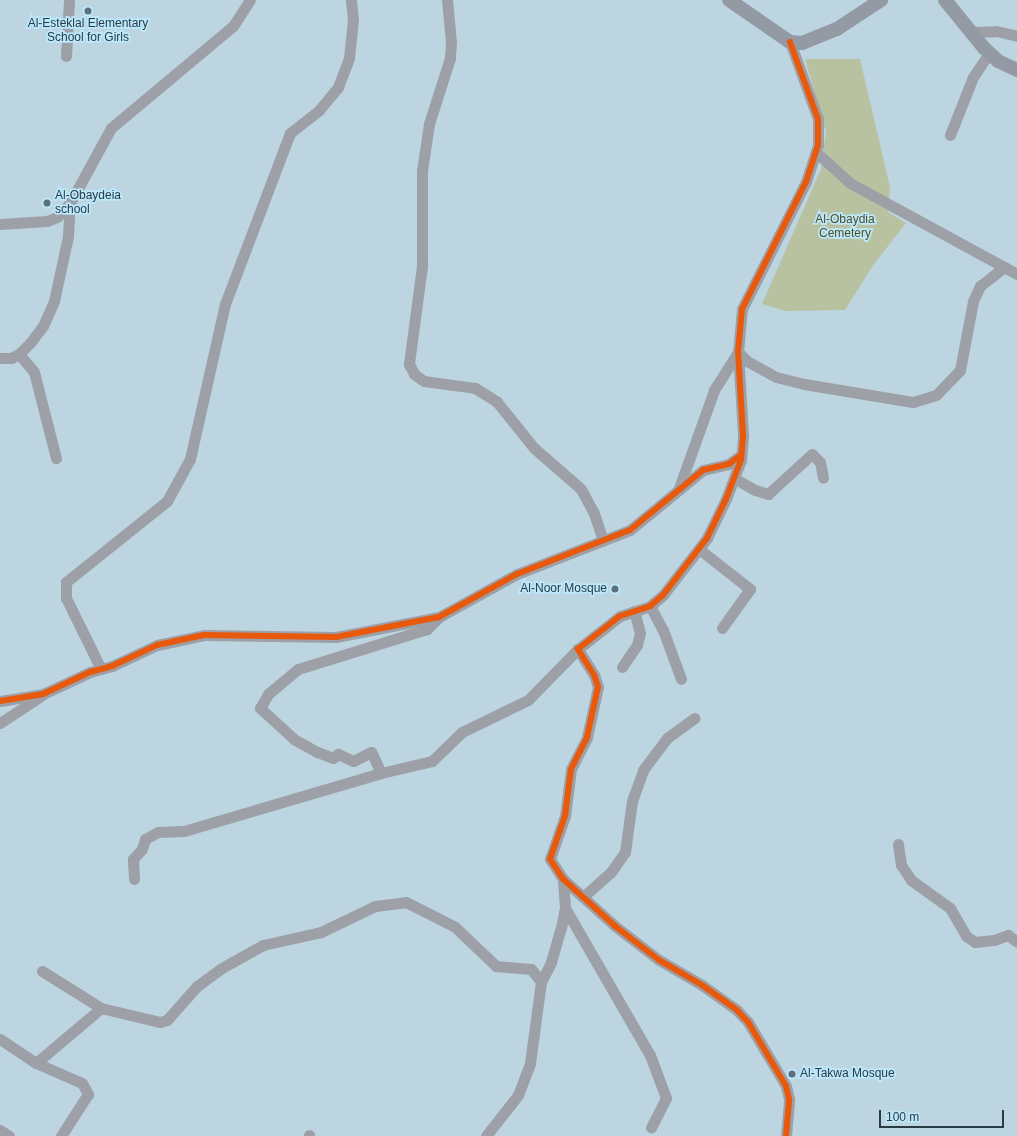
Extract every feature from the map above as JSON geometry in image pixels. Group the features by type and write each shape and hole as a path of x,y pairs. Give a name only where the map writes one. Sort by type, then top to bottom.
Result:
{"main road":[{"path":"728,0 790,42 802,43 820,37 881,0"},
{"path":"945,0 998,61 1017,70"}],"street":[{"path":"66,56 68,0"},
{"path":"0,224 47,221 57,217 70,203 111,128 233,26 250,0"},
{"path":"101,668 66,598 66,582 167,501 187,465 196,438 225,304 290,133 318,110 338,87 349,58 353,20 351,0"},
{"path":"447,0 451,42 450,58 429,124 422,171 422,266 409,364 414,374 424,381 476,388 497,402 534,448 581,490 594,513 603,541"},
{"path":"972,32 996,31 1017,36"},
{"path":"134,879 133,859 142,849 145,839 158,832 184,831 381,773 432,761 462,732 528,700 578,649 620,616 650,606 663,596 699,549 726,499 734,478 741,455 743,435 738,352 742,309 806,182 816,152 818,119 790,42"},
{"path":"950,135 973,77 990,53"},
{"path":"816,152 850,183 1017,274"},
{"path":"0,358 11,358 18,354 43,326 54,301 68,236 70,203"},
{"path":"738,352 747,361 776,377 804,384 913,402 936,395 960,370 973,301 980,286 1004,267"},
{"path":"679,489 714,390 738,352"},
{"path":"18,354 36,378 56,458"},
{"path":"734,478 755,490 768,494 812,454 820,462 823,478"},
{"path":"381,773 371,752 353,761 338,754 333,758 317,752 294,739 260,708 268,694 298,669 427,629 439,617 517,574 630,530 703,470 729,464 741,455"},
{"path":"699,549 750,589 722,628"},
{"path":"650,606 663,630 681,679"},
{"path":"622,667 637,645 640,633 634,611"},
{"path":"0,723 43,694 157,645 204,635 336,637 439,617"},
{"path":"578,649 594,675 598,687 587,737 571,769 565,816 551,849 550,859 564,879 583,897 659,960 702,985 737,1010 748,1022 786,1086 789,1099 786,1136"},
{"path":"0,701 43,694"},
{"path":"583,897 611,872 625,852 632,801 643,770 668,738 695,718"},
{"path":"898,844 901,865 911,880 950,908 966,936 975,942 994,940 1008,935 1017,942"},
{"path":"486,1136 518,1095 530,1063 541,982 551,962 565,908 564,879"},
{"path":"42,971 101,1008 152,1022 167,1020 197,986 220,969 263,945 321,932 375,906 406,902 455,927 496,966 531,969 541,982"},
{"path":"565,908 650,1055 666,1098 651,1127"},
{"path":"36,1063 101,1008"},
{"path":"0,1039 36,1063 82,1083 88,1094 61,1136"},
{"path":"0,1130 9,1136"}],"green space":[{"name":"Al-Obaydia Cemetery","path":"805,59 860,59 890,187 888,212 906,223 874,264 845,310 785,311 762,304 821,169 826,132"}],"cycle path":[{"path":"786,1136 789,1099 786,1086 748,1022 737,1010 702,985 659,960 615,926 563,879 550,859 565,816 571,769 587,737 598,687 594,675 578,649 620,616 650,606 663,595 707,538 726,499 741,460 743,435 738,352 742,309 806,182 818,145 818,119 790,42"},
{"path":"0,701 43,694 90,672 112,666 157,645 204,635 336,637 439,617 517,574 630,530 703,470 729,464 741,455"}],"place":[{"name":"Al-Esteklal Elementary School for Girls","path":"88,11"},
{"name":"Al-Obaydeia school","path":"47,203"},
{"name":"Al-Noor Mosque","path":"615,589"},
{"name":"Al-Takwa Mosque","path":"792,1074"}]}
